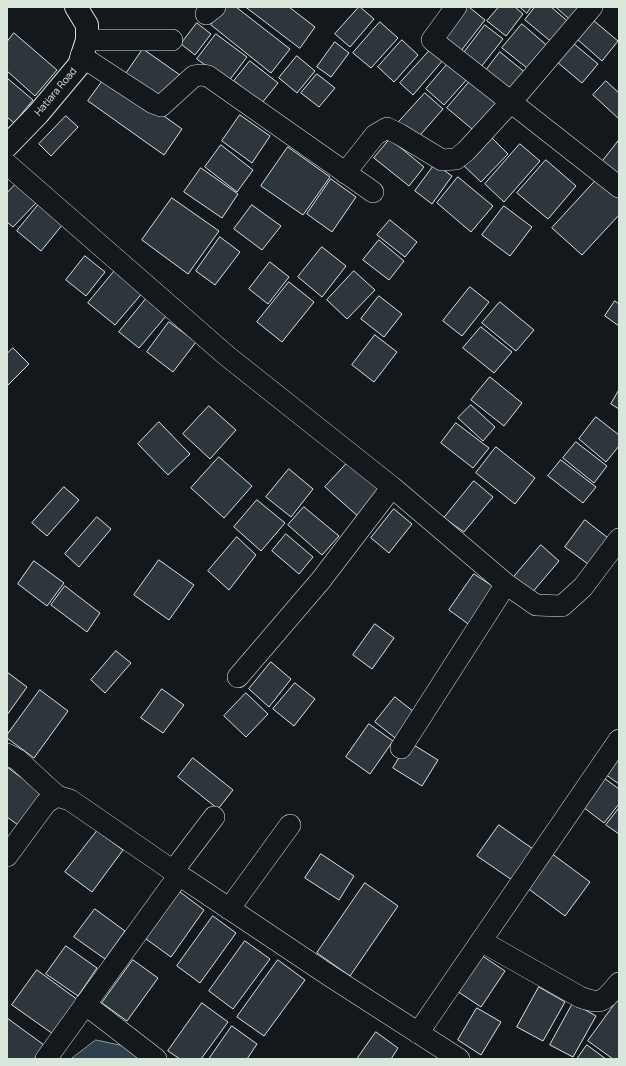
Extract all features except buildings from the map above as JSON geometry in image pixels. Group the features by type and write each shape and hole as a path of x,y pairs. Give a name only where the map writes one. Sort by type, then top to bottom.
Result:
{"street":[{"path":"76,7 87,25 84,48"},
{"path":"456,7 432,40 619,187"},
{"path":"345,173 375,135 387,128 442,160 456,159 466,151 511,102 592,7"},
{"path":"84,48 172,40"},
{"path":"84,48 153,103 161,106 194,76 208,76 373,192"},
{"name":"Hatiara Road","path":"7,146 38,114 79,65 84,48"},
{"path":"7,164 227,356 392,488 506,584 536,605 562,606 583,587 619,539"},
{"path":"238,677 320,580 392,488"},
{"path":"401,748 506,584"},
{"path":"418,1032 619,740"},
{"path":"7,754 18,760 57,796 70,800 229,909 460,1059"},
{"path":"7,856 46,803 57,796"},
{"path":"46,1059 214,816"},
{"path":"229,909 290,825"},
{"path":"481,941 580,997 593,1002 604,1000 619,983"},
{"path":"85,1004 156,1059"}],"water":[{"path":"96,1040 138,1049 151,1059 71,1059"}]}
